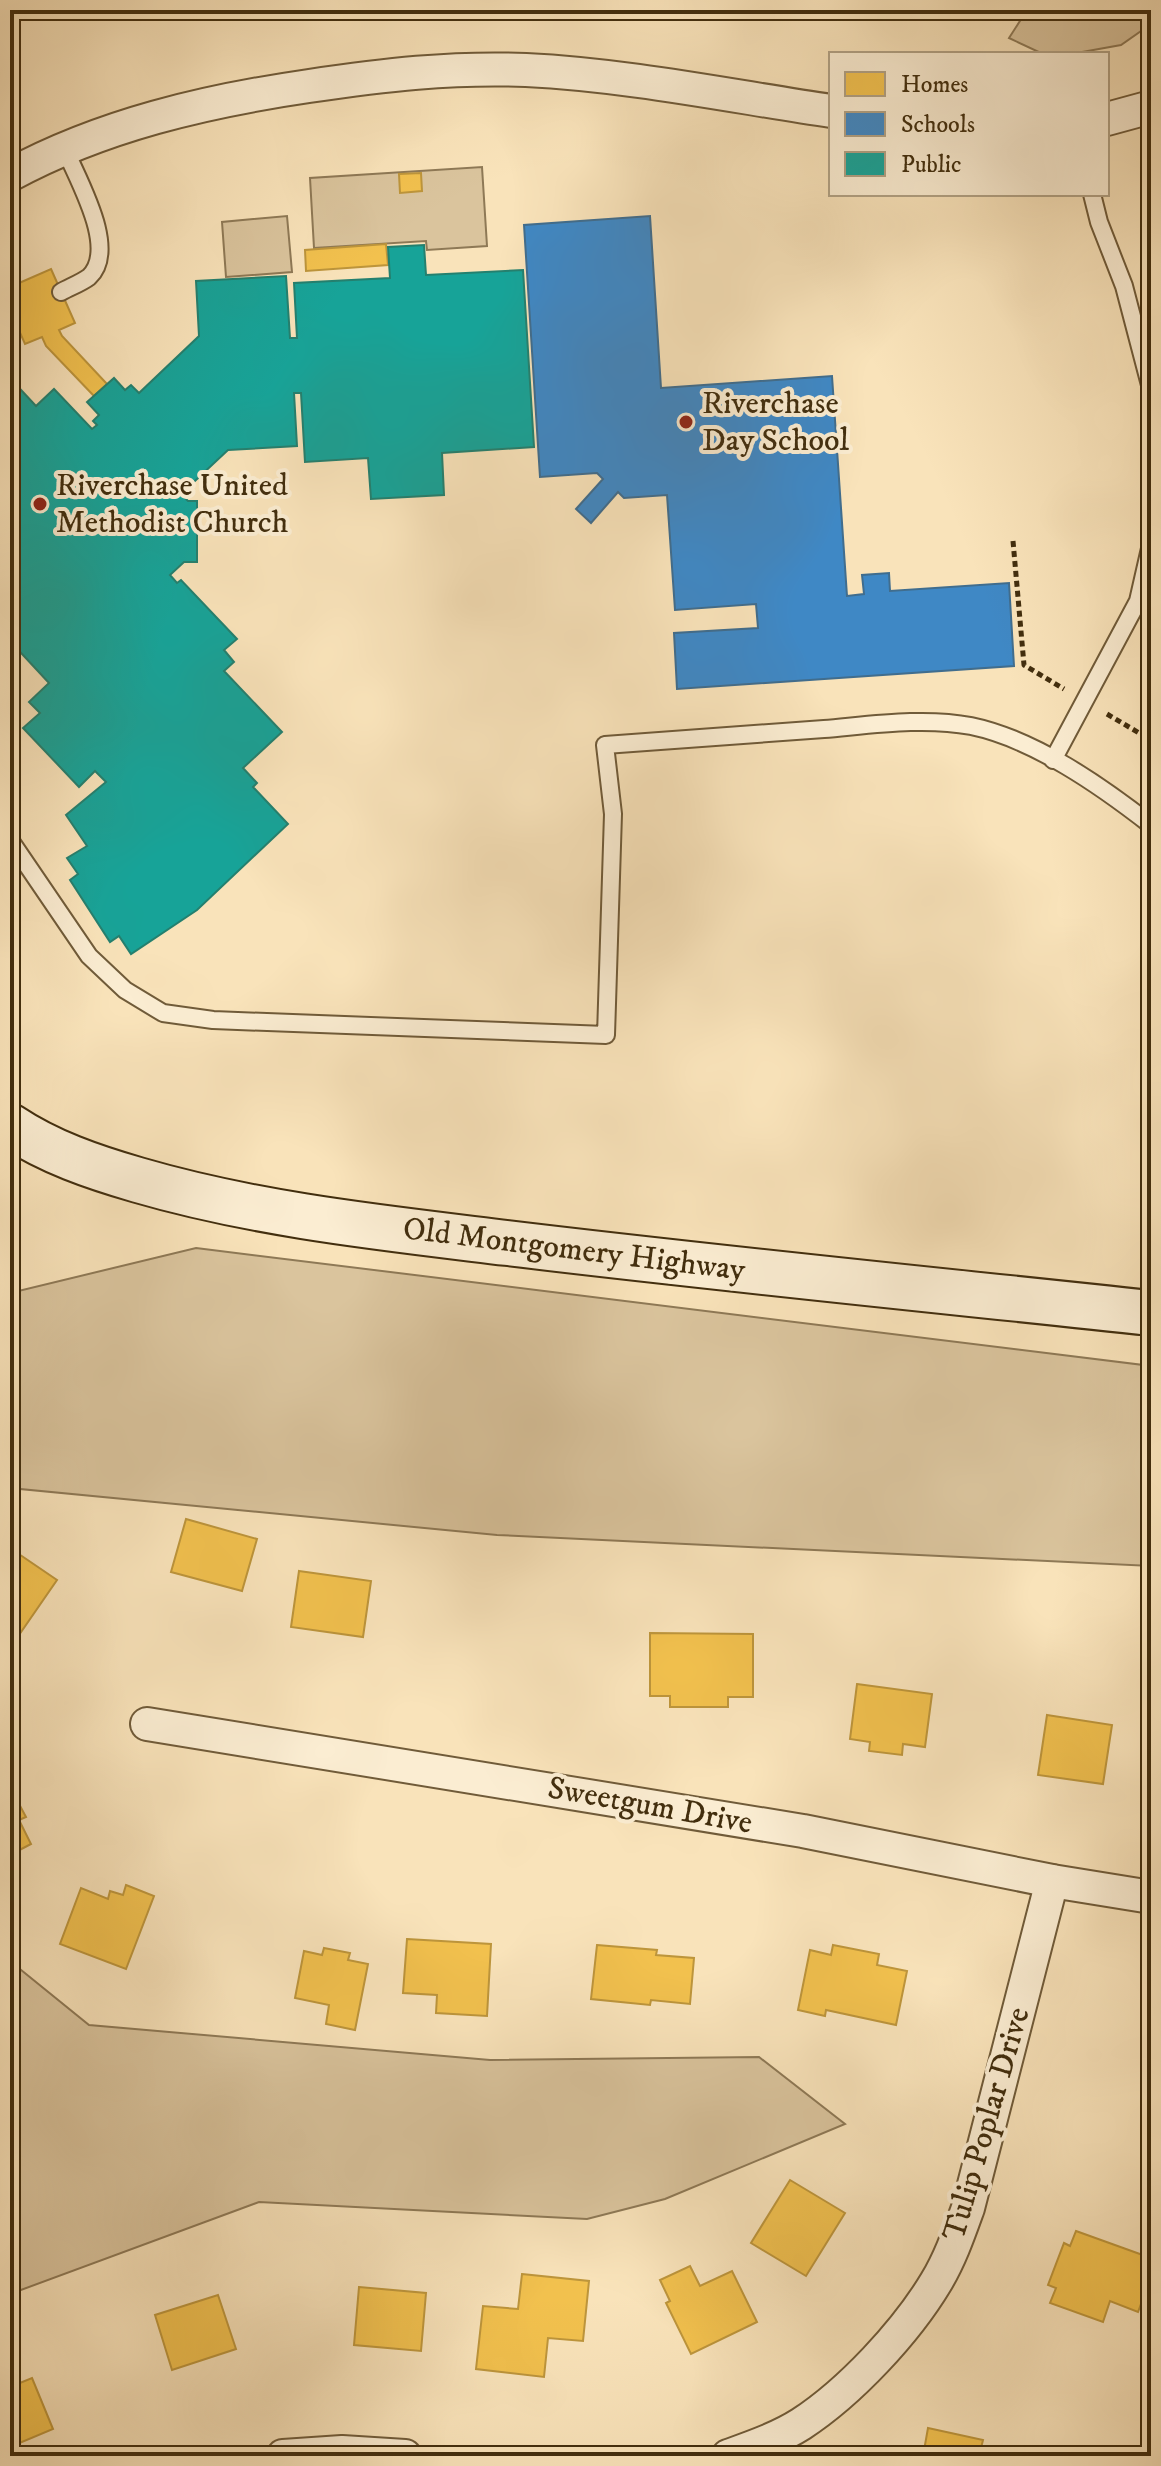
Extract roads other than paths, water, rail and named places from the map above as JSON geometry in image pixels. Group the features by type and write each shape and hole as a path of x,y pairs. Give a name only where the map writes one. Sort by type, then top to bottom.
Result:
{"street":[{"path":"10,175 65,149 125,127 198,106 397,72 526,70 614,77 829,111"},
{"path":"1109,118 1151,107"},
{"name":"Old Montgomery Highway","path":"10,1126 65,1156 119,1174 188,1195 265,1209 611,1256 1151,1313"},
{"name":"Sweetgum Drive","path":"147,1724 803,1831 1052,1881 1151,1897"},
{"name":"Tulip Poplar Drive","path":"728,2456 767,2449 861,2374 921,2305 937,2280 968,2208 1052,1881"},
{"path":"283,2456 342,2452 405,2456"}],"lane":[{"path":"61,292 90,276 101,244 96,223 65,149"},
{"path":"1092,196 1099,222 1124,286 1151,389"},
{"path":"1053,760 1138,601 1151,544"},
{"path":"10,840 89,956 125,990 163,1013 213,1020 606,1035 613,814 605,745 933,723 971,726 1021,743 1053,760 1087,779 1151,825"}],"place":[{"name":"Riverchase Day School","path":"686,422"},
{"name":"Riverchase United Methodist Church","path":"40,504"}]}
